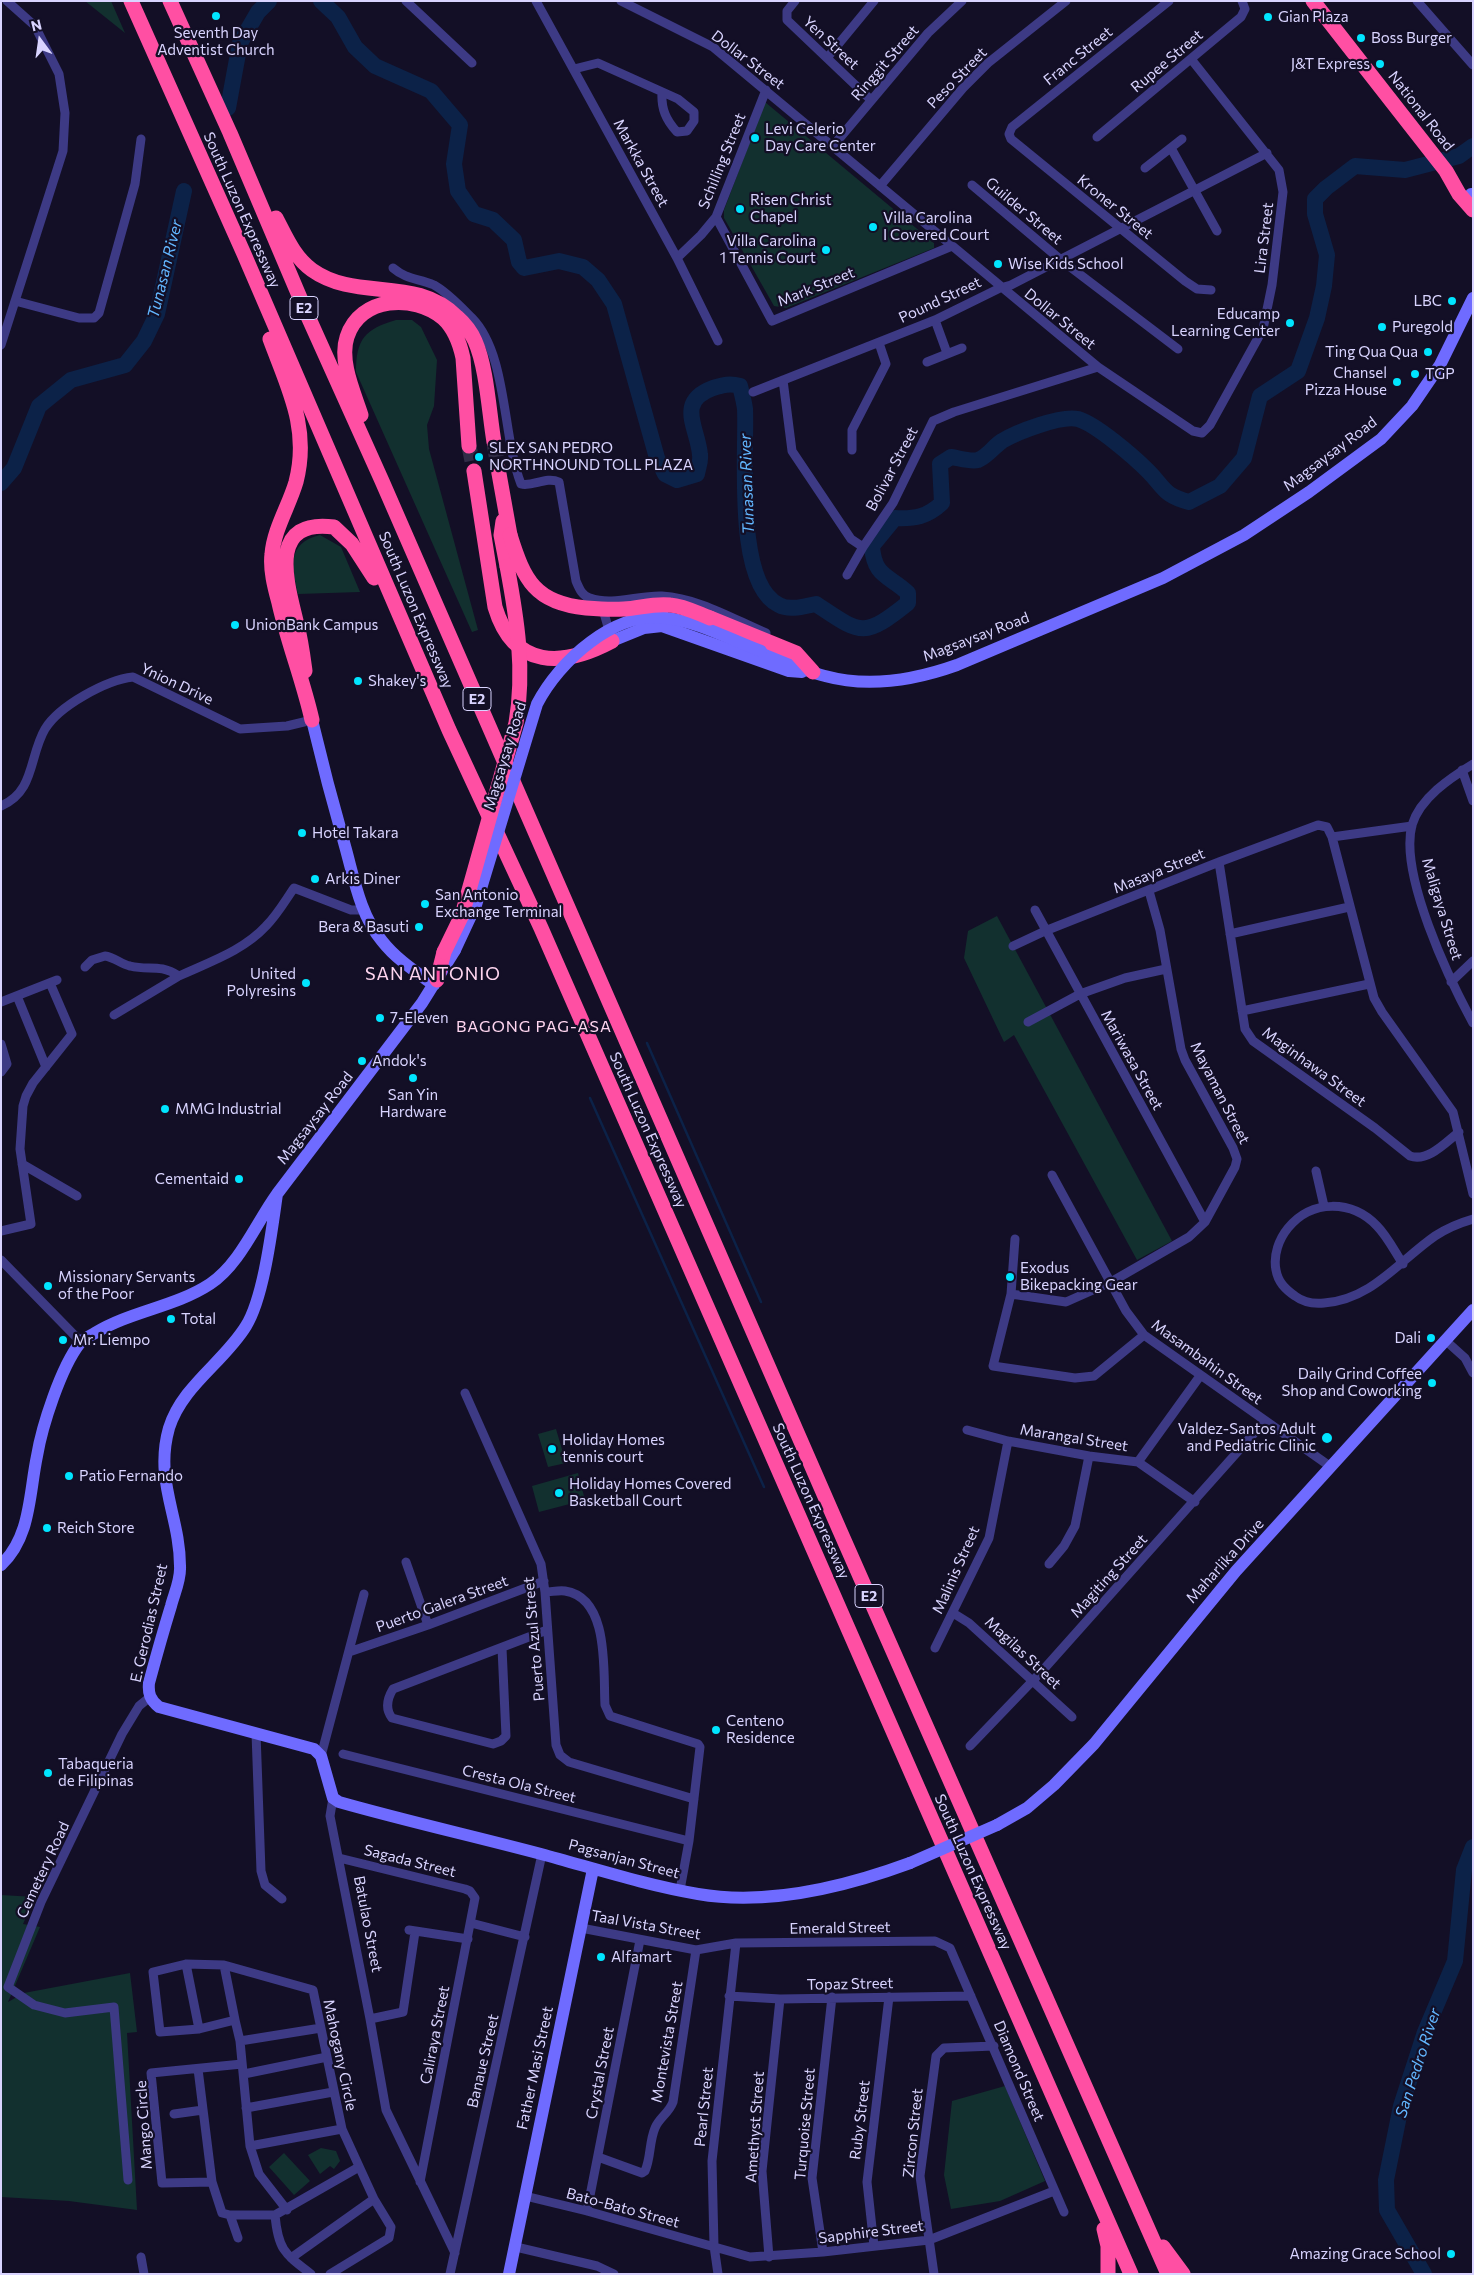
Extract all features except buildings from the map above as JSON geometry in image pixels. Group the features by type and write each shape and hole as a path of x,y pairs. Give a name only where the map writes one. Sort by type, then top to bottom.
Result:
{"highway":[{"name":"South Luzon Expressway","path":"130,1 244,254 404,629 545,937 1131,2274"},
{"name":"South Luzon Expressway","path":"170,1 230,133 306,312 382,481 812,1468 1168,2274"},
{"name":"National Road","path":"1313,1 1446,171"},
{"path":"230,133 295,254 312,270 339,283 363,288 410,292 432,299 452,312 461,321 475,341 480,356 494,442"},
{"path":"1446,171 1463,183 1472,195"},
{"path":"1446,171 1459,194 1473,210"},
{"path":"244,254 263,320 297,409 300,451 296,480 277,532 272,554 276,593 285,632 308,701"},
{"path":"382,481 347,368 346,351 347,338 352,328 368,310 380,304 395,301 418,305 444,319 451,328 461,347 463,358 469,446"},
{"path":"498,468 510,535 518,560 529,581 542,595 552,601 569,606 615,609 670,604 796,653 819,674"},
{"path":"474,471 495,607 502,626 512,639 530,654 538,658 554,660 589,652 612,641"},
{"path":"436,983 450,951 464,908 518,714 521,658 501,535 505,506"},
{"path":"312,720 303,656 286,563 288,543 298,533 317,526 334,527 340,532 360,554 404,629"},
{"path":"1087,2172 1108,2246 1108,2274"},
{"path":"1136,2200 1160,2243 1183,2274"}],"street":[{"path":"1,345 63,151 65,113 59,74 35,26 6,1"},
{"path":"406,1 472,63"},
{"name":"Markka Street","path":"536,1 677,258 718,341"},
{"name":"Dollar Street","path":"621,1 713,47 1098,368 1193,431 1202,433"},
{"name":"Yen Street","path":"795,1 787,11 787,20 871,100"},
{"path":"827,58 874,1"},
{"name":"Ringgit Street","path":"833,146 928,33 962,1"},
{"name":"Peso Street","path":"880,186 962,88 988,63 1066,1"},
{"name":"Franc Street","path":"1009,134 1012,127 1169,1"},
{"name":"Rupee Street","path":"1097,137 1244,14 1245,9 1242,1"},
{"path":"1417,1 1473,65"},
{"name":"Lira Street","path":"1191,59 1279,170 1283,192 1263,329 1210,426 1202,433"},
{"path":"574,69 598,63 678,99 694,112 694,121 687,131 677,132 668,122 661,105 662,92"},
{"name":"Schilling Street","path":"677,258 701,235 716,217 766,90"},
{"name":"Kroner Street","path":"1009,134 1018,145 1185,281 1197,289 1211,290"},
{"path":"15,301 78,318 94,318 99,313 135,184 141,139"},
{"path":"1144,168 1182,139"},
{"path":"1170,148 1217,231"},
{"name":"Pound Street","path":"753,392 879,343 934,320 1000,288 1011,285 1267,153"},
{"name":"Guilder Street","path":"972,185 1062,260 1178,349"},
{"name":"Mark Street","path":"716,217 772,321 952,246"},
{"path":"393,268 402,276 427,283 441,290 472,318 485,336 498,377 515,469 521,484 527,486 542,481 559,482 576,581 580,590 587,598 601,601 653,596 687,600 784,641 804,655 819,674"},
{"name":"Magsaysay Road","path":"450,951 476,904 537,704 550,680 567,662 606,633 628,622 648,617 681,621 819,674 858,682 882,682 940,671 1157,581 1244,535 1309,492 1381,439 1412,406 1440,365 1473,298"},
{"path":"934,320 947,354"},
{"path":"852,450 852,430 886,364 879,343"},
{"path":"928,362 962,348"},
{"name":"Bolivar Street","path":"847,575 863,547 893,503 933,421 954,412 1098,368"},
{"path":"783,380 792,451 851,539 863,547"},
{"path":"601,601 612,641 644,628 662,626 789,672 819,674"},
{"name":"Ynion Drive","path":"1,806 12,800 27,782 45,728 59,714 81,698 119,679 133,677 240,729 287,726 312,720"},
{"path":"312,720 323,770 363,910 382,941 404,963 436,983"},
{"name":"Maligaya Street","path":"1473,764 1462,770 1434,792 1423,805 1412,826 1410,853 1432,935 1450,982 1473,1023"},
{"path":"1462,770 1473,801"},
{"name":"Masaya Street","path":"1013,946 1045,931 1318,825 1327,827 1332,837"},
{"path":"1412,826 1332,837 1369,984 1382,1012 1449,1105 1459,1132 1473,1194"},
{"name":"Maginhawa Street","path":"1219,862 1246,1029 1260,1048 1375,1128 1410,1156 1416,1158 1427,1156 1459,1132"},
{"path":"114,1014 179,976 234,951 266,926 294,888 351,910 363,910"},
{"name":"Mayaman Street","path":"1012,1294 1066,1302 1111,1282 1189,1237 1205,1222 1235,1167 1237,1158 1233,1148 1185,1060 1178,1039 1160,930 1149,891"},
{"path":"1230,934 1349,906"},
{"name":"Mariwasa Street","path":"1034,910 1205,1222"},
{"path":"85,967 92,960 105,956 132,967 157,967 179,976"},
{"path":"1450,982 1473,961"},
{"path":"1028,1022 1080,994 1125,978 1166,969"},
{"path":"1,1002 53,982 72,1034 33,1083 23,1106 20,1136 31,1224 1,1231"},
{"name":"Magsaysay Road","path":"81,1342 115,1322 178,1300 211,1284 226,1271 243,1250 258,1221 277,1194 366,1080 436,983"},
{"path":"1242,1010 1369,984"},
{"path":"17,996 46,1067"},
{"path":"1,1044 7,1064 1,1072"},
{"path":"22,1164 77,1196"},
{"path":"1316,1171 1324,1206"},
{"name":"Masambahin Street","path":"1052,1174 1126,1311 1144,1335 1331,1467"},
{"name":"E. Gerodias Street","path":"277,1194 268,1248 251,1315 232,1345 181,1402 169,1430 164,1472 179,1547 180,1568 149,1683 150,1697 159,1707 308,1746 321,1756"},
{"path":"1403,1264 1378,1227 1361,1212 1345,1206 1324,1206 1309,1210 1288,1228 1277,1248 1274,1260 1277,1277 1287,1290 1300,1299 1316,1304 1336,1302 1354,1297 1403,1264 1435,1236 1456,1224 1473,1219"},
{"path":"1015,1239 1012,1294 993,1366 1074,1378 1094,1376 1144,1335"},
{"path":"1,1260 81,1342 56,1393 44,1428 22,1535 17,1547 1,1565"},
{"name":"Maharlika Drive","path":"910,1863 997,1825 1027,1808 1054,1786 1094,1744 1206,1606 1473,1310"},
{"path":"1445,1340 1465,1358 1473,1374"},
{"path":"1138,1462 1200,1376"},
{"name":"Puerto Azul Street","path":"465,1393 541,1564 545,1592 556,1745 560,1755 569,1762 694,1799"},
{"name":"Magiting Street","path":"970,1746 1195,1502 1265,1421"},
{"name":"Marangal Street","path":"967,1430 1008,1441 1090,1456 1138,1462 1195,1502"},
{"name":"Malinis Street","path":"935,1648 989,1538 1008,1441"},
{"path":"1048,1564 1064,1546 1075,1526 1090,1456"},
{"path":"406,1562 428,1625"},
{"name":"Puerto Galera Street","path":"349,1652 428,1625 544,1581"},
{"path":"545,1592 564,1590 575,1594 586,1604 596,1618 601,1633 604,1705 610,1716 700,1746 689,1841 680,1890"},
{"path":"321,1756 364,1594"},
{"name":"Magilas Street","path":"953,1613 970,1622 1072,1717"},
{"path":"502,1648 506,1736 501,1742 493,1744 392,1718 389,1714 387,1708 393,1689 547,1630"},
{"name":"Cemetery Road","path":"128,2180 114,2007 65,2013 34,2005 8,1987 41,1902 122,1734 139,1706 150,1697"},
{"path":"256,1733 261,1871 265,1885 282,1899"},
{"name":"Cresta Ola Street","path":"343,1754 689,1841"},
{"name":"Batulao Street","path":"321,1756 333,1798 330,1816 386,2110 454,2253"},
{"name":"Pagsanjan Street","path":"333,1798 346,1804 542,1854 592,1869 680,1890 723,1897 772,1896 832,1886 910,1863"},
{"name":"Banaue Street","path":"450,2274 542,1854"},
{"name":"Sagada Street","path":"339,1858 465,1889 473,1894"},
{"name":"Father Masi Street","path":"509,2274 592,1869"},
{"name":"Caliraya Street","path":"420,2182 476,1903 473,1894"},
{"path":"472,1923 525,1937"},
{"name":"Taal Vista Street","path":"581,1928 696,1950 736,1943"},
{"path":"370,2019 403,2012 412,1931 468,1939"},
{"name":"Crystal Street","path":"588,2211 640,1940"},
{"name":"Emerald Street","path":"736,1943 935,1941 943,1943"},
{"name":"Pearl Street","path":"718,2274 714,2246 712,2161 736,1943"},
{"name":"Diamond Street","path":"943,1943 950,1948 994,2046 1064,2212"},
{"name":"Montevista Street","path":"598,2156 642,2173 645,2171 654,2130 657,2123 666,2115 673,2102 696,1950"},
{"path":"186,1964 199,2029 234,2020"},
{"name":"Mahogany Circle","path":"199,2029 160,2032 153,1972 186,1964 224,1964 313,1990 342,2129 374,2199 391,2226 389,2238 330,2274"},
{"path":"224,1964 234,2020 240,2041 250,2146 259,2174 287,2210"},
{"name":"Topaz Street","path":"730,1996 780,1999 971,1996"},
{"name":"Ruby Street","path":"874,2246 867,2182 889,1997"},
{"name":"Turquoise Street","path":"823,2252 812,2178 832,1998"},
{"name":"Amethyst Street","path":"769,2257 762,2171 780,1999"},
{"path":"240,2041 321,2028"},
{"name":"Zircon Street","path":"934,2274 920,2176 936,2056 944,2048 994,2046"},
{"name":"Mango Circle","path":"212,2182 162,2183 151,2073 198,2069 243,2069 327,2057"},
{"path":"198,2069 212,2182 222,2213 230,2215 275,2215 287,2210 359,2167"},
{"path":"246,2108 333,2092"},
{"path":"174,2114 203,2110"},
{"path":"250,2146 342,2129"},
{"name":"Sapphire Street","path":"714,2246 750,2257 769,2257 929,2240 1054,2191"},
{"name":"Bato-Bato Street","path":"526,2196 714,2246"},
{"path":"291,2258 374,2199"},
{"path":"230,2215 238,2238"},
{"path":"275,2215 277,2235 282,2247 291,2258 311,2274"},
{"path":"516,2247 597,2266 614,2274"},
{"path":"141,2257 144,2274"}],"green space":[{"path":"85,1 111,1 125,33"},
{"path":"765,102 934,243 934,248 786,308 774,306 724,218 724,210"},
{"path":"396,320 412,320 421,327 437,360 434,406 427,425 429,449 478,630 472,632 356,372 358,351 364,337 377,327"},
{"path":"320,535 341,547 360,592 298,594 293,566 294,558 301,544"},
{"path":"997,916 1172,1241 1137,1260 1014,1035 1004,1042 964,958 968,931"},
{"name":"Holiday Homes tennis court","path":"556,1429 566,1463 548,1467 538,1434"},
{"name":"Holiday Homes Covered Basketball Court","path":"578,1473 585,1500 539,1512 532,1486"},
{"path":"1,1895 35,1897 23,1924 40,1927 8,2002 24,1993 130,1973 137,2032 127,2033 137,2210 69,2201 1,2197"},
{"path":"1005,2086 1045,2181 1000,2201 951,2209 944,2175 952,2101"},
{"path":"321,2148 336,2151 340,2161 334,2169 330,2166 320,2174 308,2155"},
{"path":"284,2153 310,2181 294,2195 269,2167"}],"waterway":[{"name":"Tunasan River","path":"228,108 240,43 258,12 269,1"},
{"name":"Tunasan River","path":"321,1 338,17 355,47 375,66 431,91 460,125 454,164 458,191 474,214 493,220 514,240 519,262 524,268 559,261 583,267 598,280 614,304 657,458 665,474 677,480 697,474 700,457 691,417 695,401 701,394 713,388 726,385 740,386 745,409 745,484 749,545 755,571 765,592 783,607 798,608 816,604 843,622 862,628 881,623 908,603 908,593 879,570 873,556 872,546 895,518 920,516 942,503 940,464 951,457 978,460 1002,441 1018,433 1039,425 1070,418 1078,419 1095,427 1142,465 1174,497 1189,502 1220,486 1244,458 1260,396 1298,371 1317,318 1324,286 1327,255 1315,214 1315,199 1355,166 1405,170 1459,156 1473,146"},
{"name":"Tunasan River","path":"1,483 14,468 39,406 71,380 125,365 144,341 157,314 184,191"},
{"path":"647,1043 761,1302"},
{"path":"590,1098 764,1487"},
{"name":"San Pedro River","path":"1424,2274 1387,2210 1386,2180 1401,2106 1425,2032 1455,1961 1464,1870 1473,1847"}],"tunnel":[{"path":"494,442 498,468"},
{"path":"469,446 474,471"}],"place":[{"name":"Seventh Day Adventist Church","path":"216,16"},
{"name":"Gian Plaza","path":"1268,17"},
{"name":"Boss Burger","path":"1361,38"},
{"name":"J&T Express","path":"1380,64"},
{"name":"Levi Celerio Day Care Center","path":"755,138"},
{"name":"Risen Christ Chapel","path":"740,209"},
{"name":"Villa Carolina I Covered Court","path":"873,227"},
{"name":"Villa Carolina 1 Tennis Court","path":"826,250"},
{"name":"Wise Kids School","path":"998,264"},
{"name":"LBC","path":"1452,301"},
{"name":"Educamp Learning Center","path":"1290,323"},
{"name":"Puregold","path":"1382,327"},
{"name":"Ting Qua Qua","path":"1428,352"},
{"name":"TGP","path":"1415,374"},
{"name":"Chansel Pizza House","path":"1397,382"},
{"name":"SLEX SAN PEDRO NORTHNOUND TOLL PLAZA","path":"479,457"},
{"name":"UnionBank Campus","path":"235,625"},
{"name":"Shakey's","path":"358,681"},
{"name":"Hotel Takara","path":"302,833"},
{"name":"Arkis Diner","path":"315,879"},
{"name":"San Antonio Exchange Terminal","path":"425,904"},
{"name":"Bera & Basuti","path":"419,927"},
{"name":"United Polyresins","path":"306,983"},
{"name":"7-Eleven","path":"380,1018"},
{"name":"Andok's","path":"362,1061"},
{"name":"San Yin Hardware","path":"413,1078"},
{"name":"MMG Industrial","path":"165,1109"},
{"name":"Cementaid","path":"239,1179"},
{"name":"Exodus Bikepacking Gear","path":"1010,1277"},
{"name":"Missionary Servants of the Poor","path":"48,1286"},
{"name":"Total","path":"171,1319"},
{"name":"Dali","path":"1431,1338"},
{"name":"Mr. Liempo","path":"63,1340"},
{"name":"Daily Grind Coffee Shop and Coworking","path":"1432,1383"},
{"name":"Valdez-Santos Adult and Pediatric Clinic","path":"1327,1438"},
{"name":"Holiday Homes tennis court","path":"552,1449"},
{"name":"Patio Fernando","path":"69,1476"},
{"name":"Holiday Homes Covered Basketball Court","path":"559,1493"},
{"name":"Reich Store","path":"47,1528"},
{"name":"Centeno Residence","path":"716,1730"},
{"name":"Tabaqueria de Filipinas","path":"48,1773"},
{"name":"Alfamart","path":"601,1957"},
{"name":"Amazing Grace School","path":"1451,2254"}],"district":[{"name":"SAN ANTONIO","path":"433,974"},
{"name":"BAGONG PAG-ASA","path":"534,1027"}]}
